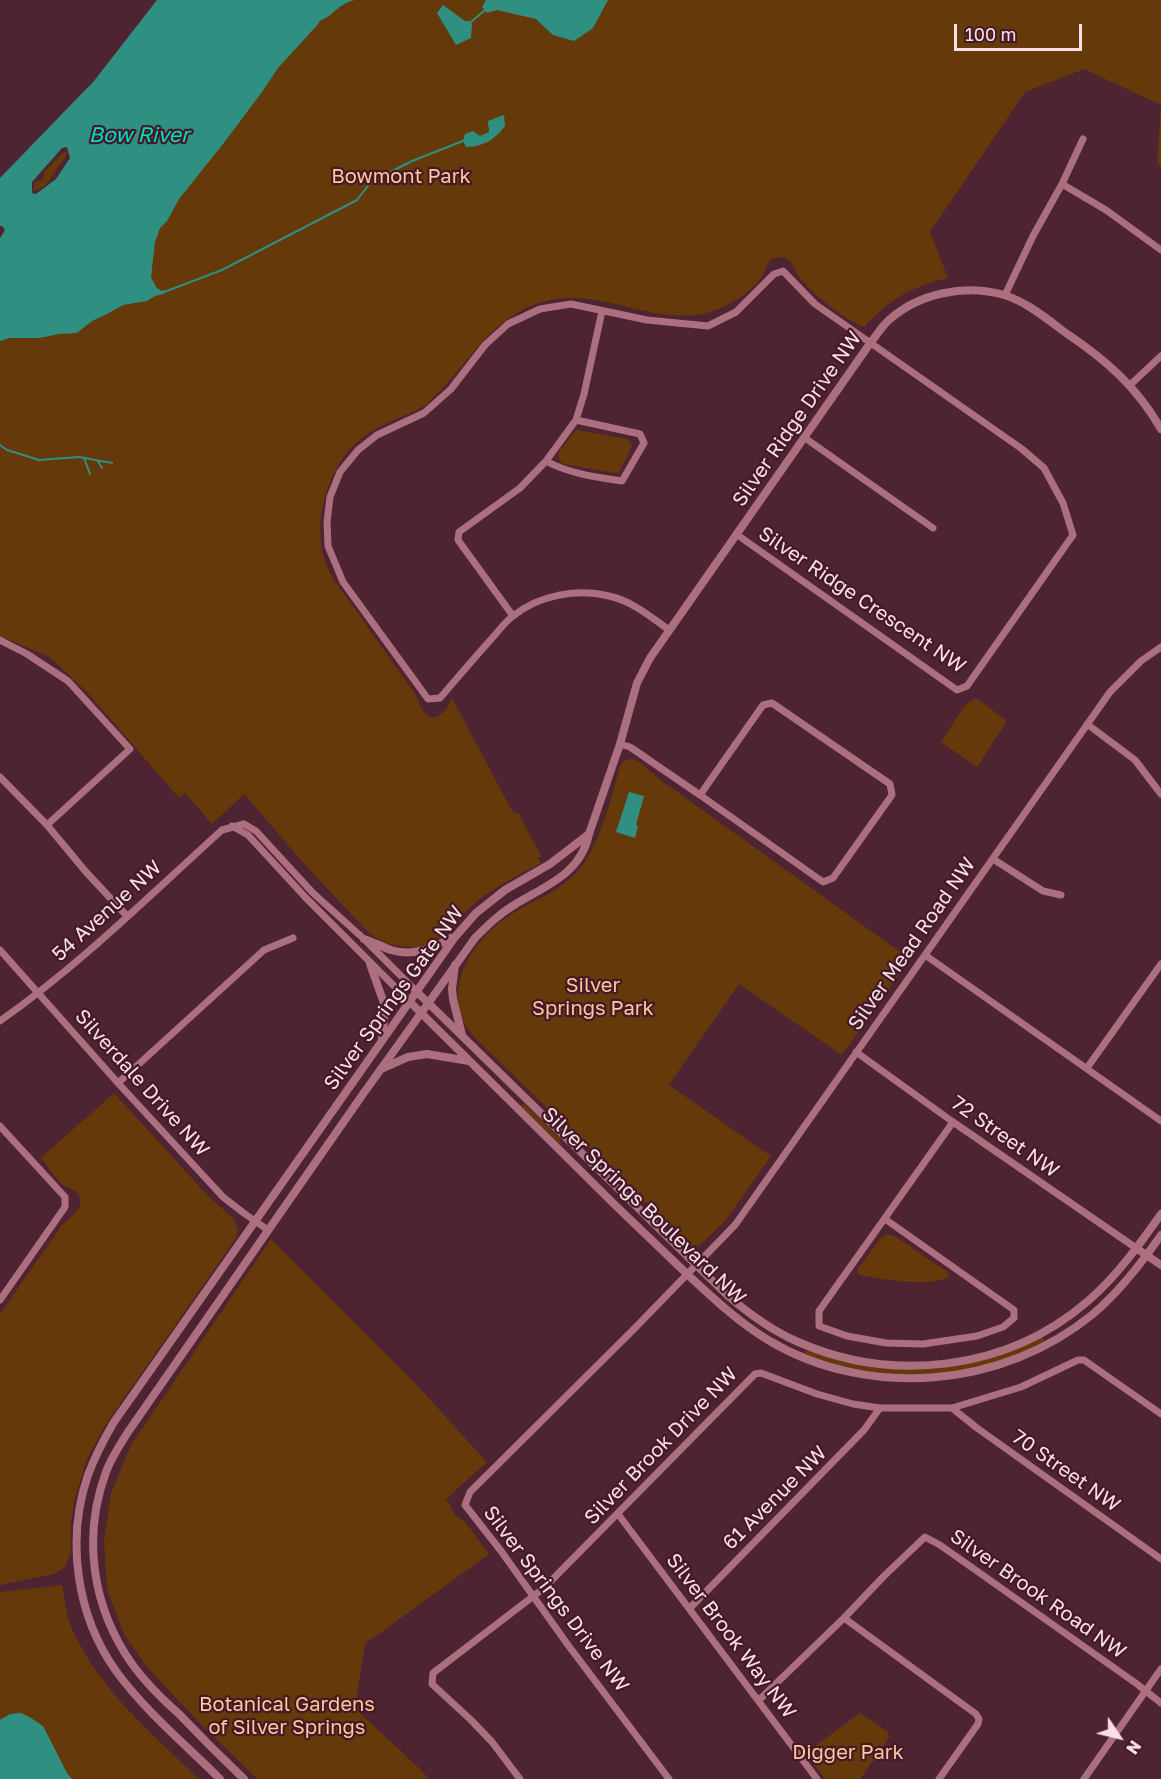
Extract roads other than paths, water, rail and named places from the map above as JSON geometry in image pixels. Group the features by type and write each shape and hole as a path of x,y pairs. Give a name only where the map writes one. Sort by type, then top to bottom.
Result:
{"street":[{"path":"1005,295 1083,139"},
{"path":"1062,184 1106,210 1161,250"},
{"path":"669,630 633,606 610,596 565,594 537,601 513,616 440,698 428,699 343,582 328,546 327,522 330,497 340,472 358,450 377,435 424,413 451,389 485,345 508,324 540,309 571,304 647,320 708,327 736,312 774,274 783,271 815,304 871,342"},
{"name":"Silver Ridge Drive NW","path":"589,834 620,744 637,683 650,658 871,342 889,320 916,302 937,294 961,290 1005,295 1039,314 1089,348 1116,370 1149,409 1161,429"},
{"path":"513,616 458,540 459,532 520,488 546,461 576,420 584,394 602,310"},
{"name":"Silver Ridge Crescent NW","path":"736,534 957,690 967,686 1073,535 1063,504 1044,468 1022,449 871,342"},
{"path":"1130,386 1161,356"},
{"path":"546,461 578,474 622,481 644,443 640,434 576,420"},
{"path":"805,438 933,528"},
{"path":"0,640 27,654 68,681 130,748 47,825"},
{"name":"Silver Mead Road NW","path":"696,1265 735,1225 1110,692 1141,661 1161,647"},
{"path":"620,744 630,747 823,882 833,878 892,795 890,784 772,704 763,705 700,795"},
{"path":"1087,724 1135,760 1161,794"},
{"path":"0,777 47,825 127,916"},
{"name":"Silver Springs Boulevard NW","path":"234,826 244,824 256,831 313,893 364,939 740,1306 771,1328 796,1341 852,1360 890,1366 953,1364 986,1356 1047,1331 1074,1312 1099,1291 1136,1248 1161,1214"},
{"name":"54 Avenue NW","path":"0,1021 39,993 83,956 222,830 234,826"},
{"name":"Silver Springs Boulevard NW","path":"234,826 248,835 370,964 714,1300 783,1348 845,1371 892,1378 923,1378 974,1372 1015,1359 1047,1345 1076,1326 1106,1302 1147,1255 1161,1235"},
{"name":"Silver Springs Gate NW","path":"220,1779 146,1707 116,1670 99,1644 87,1614 78,1571 76,1535 80,1505 88,1476 99,1448 114,1422 454,937 476,913 505,890 550,864 589,834"},
{"name":"Silver Springs Gate NW","path":"244,1779 156,1692 133,1665 115,1638 98,1592 92,1558 97,1501 106,1469 128,1432 474,938 494,918 568,872 586,847 589,834"},
{"path":"993,858 1043,891 1061,895"},
{"path":"364,939 391,950 414,952 428,950 454,937"},
{"path":"118,1083 264,950 293,938"},
{"name":"Silverdale Drive NW","path":"0,950 223,1197 268,1230"},
{"path":"925,955 1161,1121"},
{"path":"370,964 385,1006 382,1040"},
{"path":"456,964 452,988 462,1035"},
{"path":"1087,1068 1161,964"},
{"name":"72 Street NW","path":"856,1052 1136,1248"},
{"path":"380,1070 408,1058 427,1054 469,1061"},
{"path":"885,1219 1014,1310 1014,1318 1003,1327 977,1336 923,1344 878,1342 847,1336 819,1326 819,1311 953,1122"},
{"path":"0,1126 65,1197 65,1207 0,1300"},
{"path":"1136,1248 1161,1265"},
{"name":"Silver Springs Drive NW","path":"669,1779 465,1505 470,1492 696,1265"},
{"name":"Silver Brook Drive NW","path":"520,1779 492,1742 432,1684 433,1673 534,1596 755,1374 761,1373 817,1394 853,1404 880,1408 952,1408 1021,1387 1078,1360 1084,1360 1161,1414"},
{"name":"61 Avenue NW","path":"690,1608 864,1430 880,1408"},
{"name":"70 Street NW","path":"952,1408 1161,1559"},
{"name":"Silver Brook Way NW","path":"618,1514 817,1779"},
{"name":"Silver Brook Road NW","path":"759,1700 922,1538 928,1537 1145,1691"},
{"path":"844,1618 976,1714 979,1719 978,1724 939,1779"},
{"path":"1084,1779 1161,1669"},
{"path":"1145,1691 1161,1703"}],"water":[{"name":"Bow River","path":"157,0 355,0 344,4 319,21 278,68 223,144 179,199 167,221 160,228 155,242 151,277 156,287 161,291 164,290 164,294 147,301 123,305 92,321 77,333 39,338 9,338 0,341 0,238 5,230 0,226 0,178 94,81","holes":["67,147 70,158 56,179 36,194 32,193 32,182 62,148"]},
{"path":"486,0 608,0 593,28 574,41 553,35 536,19 497,10 487,13 482,7"},
{"path":"443,5 472,24 471,38 456,45 437,13"},
{"path":"504,115 505,126 493,139 484,144 466,147 463,141 465,134 473,131 480,136 489,132 488,121"},
{"path":"629,792 644,796 635,838 616,832"},
{"path":"21,1713 43,1726 72,1779 0,1779 0,1720 10,1714"}],"waterway":[{"path":"471,22 485,10"},
{"path":"164,292 222,270 357,200 371,182 412,161 463,141"},
{"path":"0,445 7,450 39,460 79,457 112,463"},
{"path":"84,458 90,474"},
{"path":"98,461 102,468"}],"park label":[{"name":"Bowmont Park","path":"401,177"},
{"name":"Silver Springs Park","path":"593,998"},
{"name":"Botanical Gardens of Silver Springs","path":"287,1716"},
{"name":"Digger Park","path":"848,1753"}]}
